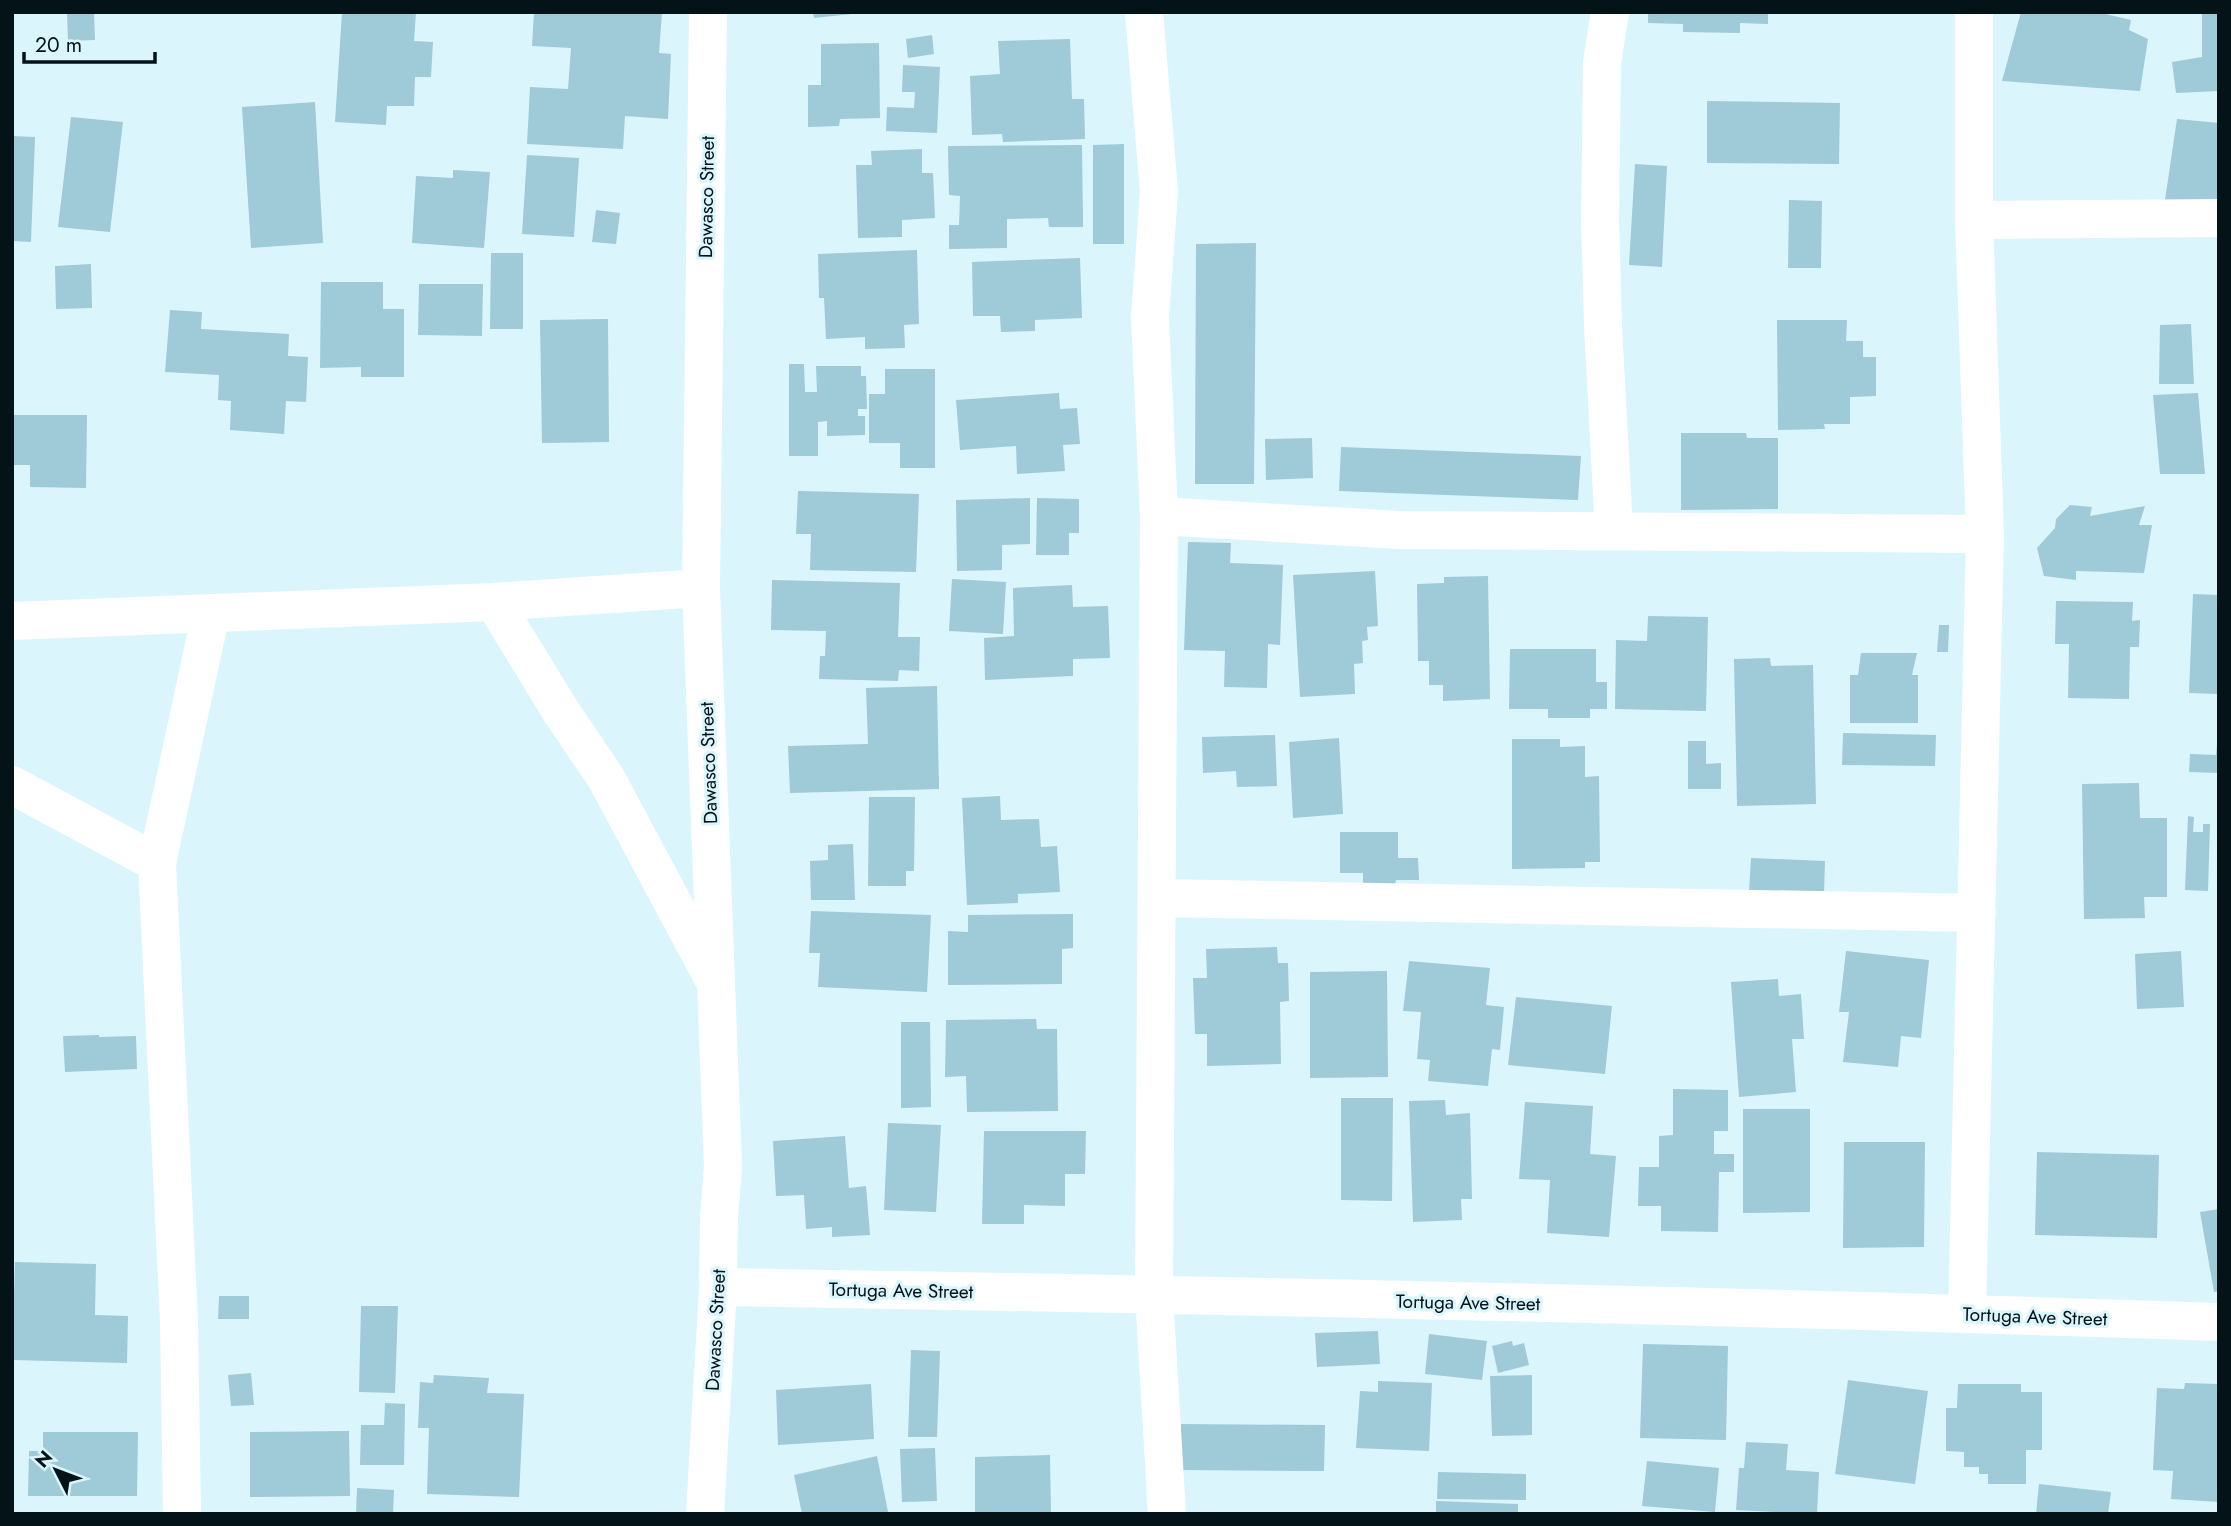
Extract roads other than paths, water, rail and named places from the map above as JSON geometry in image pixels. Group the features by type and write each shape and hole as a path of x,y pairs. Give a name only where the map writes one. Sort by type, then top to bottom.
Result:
{"street":[{"name":"Dawasco Street","path":"705,1514 723,1166 701,588 708,12"},
{"path":"1610,12 1602,63 1600,220 1614,531"},
{"path":"1967,1314 1985,534 1973,220 1974,12"},
{"path":"1153,18 1159,192 1150,318 1158,516 1154,1294 1167,1514"},
{"path":"1973,220 2219,218"},
{"path":"1158,516 1400,530 1985,534"},
{"path":"12,621 494,602 701,588"},
{"path":"494,602 560,710 606,778 716,984"},
{"path":"182,1514 179,1321 157,863 211,613"},
{"path":"12,785 157,863"},
{"path":"1157,898 1977,913"},
{"name":"Tortuga Ave Street","path":"718,1287 1154,1294 2219,1322"}]}
